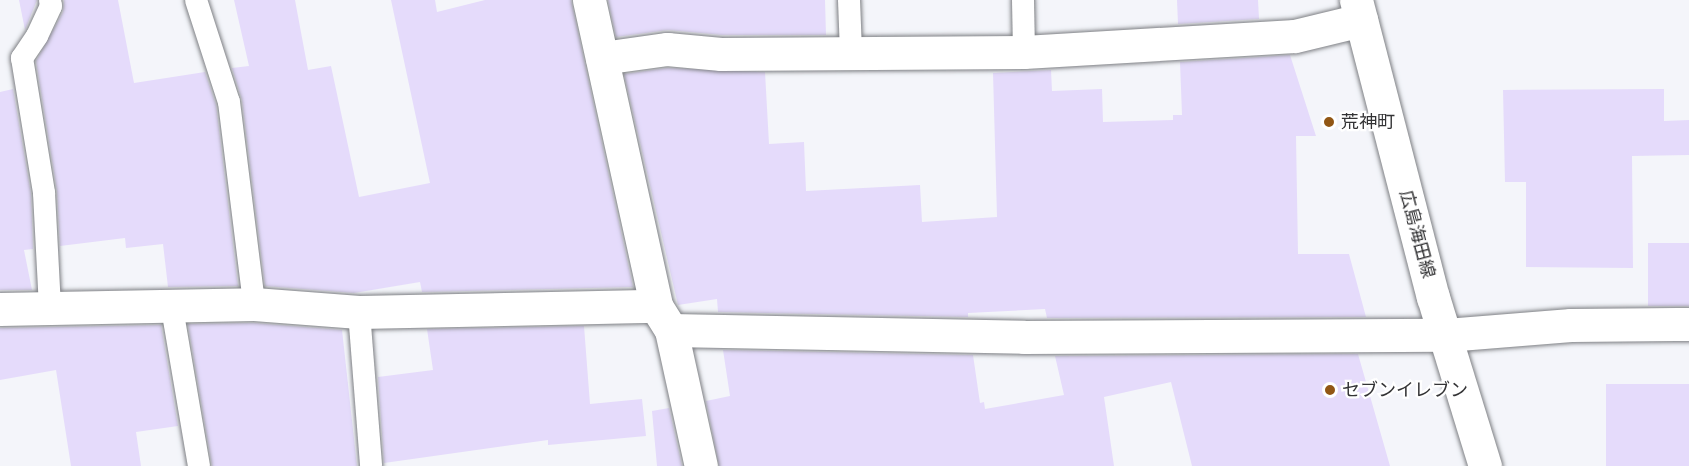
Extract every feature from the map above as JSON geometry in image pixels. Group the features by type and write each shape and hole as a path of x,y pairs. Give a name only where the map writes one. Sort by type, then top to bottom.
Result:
{"street":[{"path":"589,0 701,466"},
{"path":"602,58 667,49 721,54 1024,51 1295,36 1359,10"},
{"name":"広島海田線","path":"1359,10 1446,335 1485,466"},
{"path":"0,309 172,308 254,304 359,312 664,318 1024,338 1446,335 1571,325 1689,324"}],"lane":[{"path":"50,0 51,6 37,36 22,58 44,193 50,308"},
{"path":"196,0 229,102 254,304"},
{"path":"849,0 851,52"},
{"path":"1023,0 1024,51"},
{"path":"172,308 199,466"},
{"path":"359,312 371,466"}],"building":[{"path":"19,0 37,0 25,30"},
{"path":"64,0 118,0 134,83 205,72 216,105 238,286 168,287 163,244 126,248 125,238 60,246 57,191 36,61 63,12"},
{"path":"234,0 295,0 308,70 331,66 359,197 430,183 391,0 435,0 437,12 485,0 571,0 633,287 422,292 420,282 354,293 265,286 242,100 232,68 249,66"},
{"path":"608,0 825,0 826,35 722,35 668,30 616,37"},
{"path":"1177,0 1258,0 1259,19 1178,24"},
{"path":"1290,55 1316,136 1296,136 1298,254 1349,254 1366,317 1047,318 1045,309 968,313 968,317 718,312 717,299 678,305 624,74 667,68 765,72 769,144 804,142 806,191 920,185 922,222 997,217 993,73 1051,70 1052,91 1102,89 1103,122 1173,120 1173,115 1182,115 1180,62"},
{"path":"13,89 31,194 33,249 24,250 32,290 0,290 0,92"},
{"path":"1664,89 1664,121 1689,120 1689,155 1632,156 1633,268 1526,267 1526,182 1505,182 1503,90"},
{"path":"1648,243 1689,243 1689,306 1648,306"},
{"path":"253,323 342,330 357,466 212,466 188,324"},
{"path":"161,325 178,426 136,432 141,466 71,466 56,370 0,380 0,328"},
{"path":"584,326 590,404 642,399 646,436 548,445 548,440 384,463 378,377 433,370 427,329"},
{"path":"723,350 973,355 980,403 984,402 985,409 1064,395 1055,356 1358,354 1390,466 1192,466 1171,382 1104,397 1114,466 719,466 706,401 730,396"},
{"path":"1606,384 1689,384 1689,466 1606,466"},
{"path":"669,408 682,466 657,466 652,411"}],"place":[{"name":"荒神町","path":"1329,122"},
{"name":"セブンイレブン","path":"1330,390"}]}
